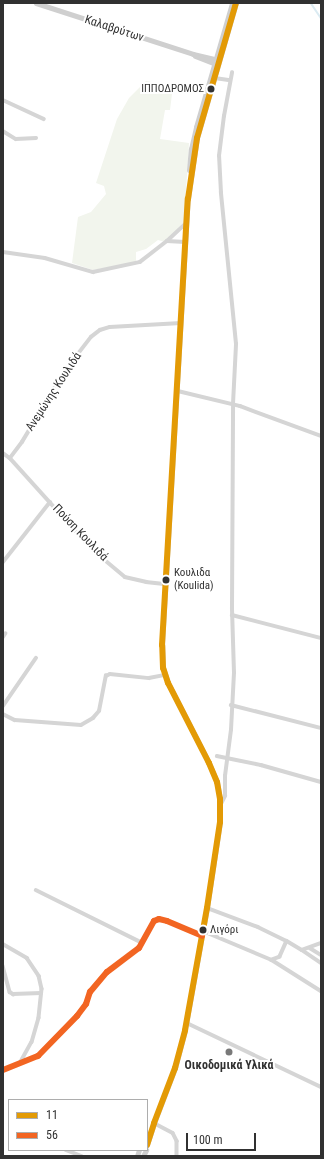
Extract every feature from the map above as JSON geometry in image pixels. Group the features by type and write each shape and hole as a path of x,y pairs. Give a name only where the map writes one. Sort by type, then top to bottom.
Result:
{"main road":[{"name":"Καλαβρύτων","path":"36,3 193,54 203,60 217,62"},
{"path":"188,199 197,138 215,78 217,62 232,3"},
{"path":"148,1142 175,1068 187,1023 203,934 220,822 219,790 165,675 162,645 164,584 178,391 186,223 192,143 236,3"},
{"path":"148,1133 154,1123"}],"street":[{"path":"220,806 225,796 225,776 228,757 234,673 232,615 232,404 236,344 219,171 220,139 232,73"},
{"path":"215,78 230,80"},
{"path":"3,100 44,119"},
{"path":"3,131 16,139 36,138"},
{"path":"3,252 45,258 93,272 140,262 167,241 186,223"},
{"path":"167,241 185,242"},
{"name":"Ανεμώνης Κουλιδά","path":"10,458 22,442 64,372 91,337 100,330 110,327 181,322"},
{"path":"178,391 240,406 321,436"},
{"path":"3,453 10,458"},
{"name":"Πούση Κουλιδά","path":"10,458 94,551 125,577 146,582 164,584"},
{"path":"3,562 50,502"},
{"path":"232,615 321,638"},
{"path":"3,706 36,658"},
{"path":"3,714 15,720 21,721 81,725 93,718 99,710 106,676 110,674 149,678 165,675"},
{"path":"231,705 321,728"},
{"path":"217,756 228,757 321,782"},
{"path":"215,779 225,776"},
{"path":"36,890 143,943"},
{"path":"207,908 258,927 287,941 321,963"},
{"path":"3,1070 38,1056 77,1016 86,1004 90,992 103,976 143,943 154,921 159,919 272,960 321,991"},
{"path":"272,960 280,957 287,941"},
{"path":"302,950 321,943"},
{"path":"3,944 27,958 39,976 41,993 38,1018 32,1042 20,1064"},
{"path":"310,948 321,955"},
{"path":"3,966 10,992 13,994 41,993"},
{"path":"187,1023 321,1087"},
{"path":"154,1123 173,1133 177,1141 178,1156"},
{"path":"69,1151 82,1156"}],"shaded area":[{"path":"146,81 173,86 170,110 165,110 160,139 189,143 184,223 165,242 158,240 146,249 136,252 136,262 93,270 72,263 78,217 91,212 106,194 104,186 96,183 117,119 129,98"}],"waterway":[{"path":"311,3 321,18"}],"transit line":[{"name":"11","path":"148,1142 175,1068 185,1030 207,908 220,822 220,799 217,782 209,763 168,683 163,668 162,645 188,199 197,138 236,3"},
{"name":"56","path":"3,1070 38,1056 77,1016 86,1004 90,992 107,972 139,948 154,921 159,919 167,921 202,936"}],"place":[{"name":"ΙΠΠΟΔΡΟΜΟΣ","path":"211,89"},
{"name":"Κουλιδα (Koulida)","path":"166,580"},
{"name":"Λιγόρι","path":"203,930"},
{"name":"Οικοδομικά Υλικά","path":"229,1052"}]}
